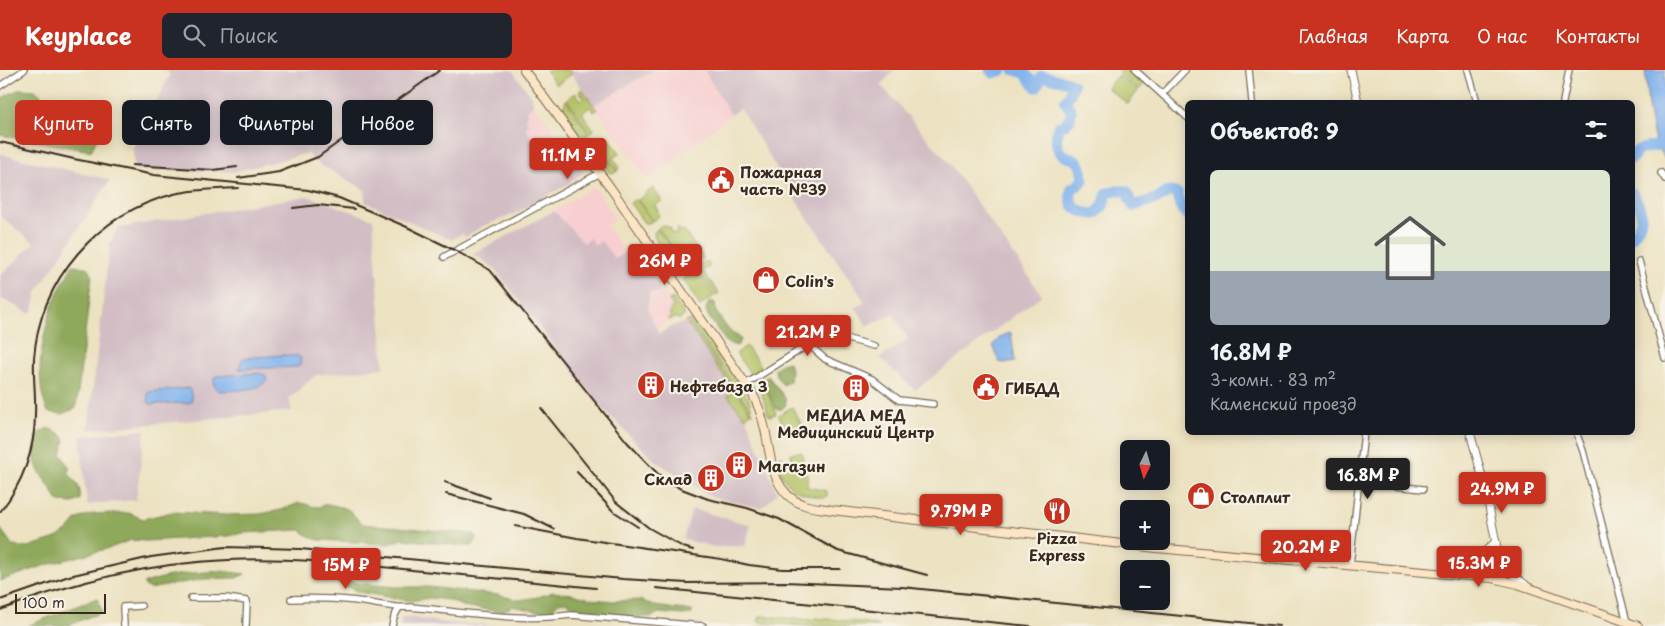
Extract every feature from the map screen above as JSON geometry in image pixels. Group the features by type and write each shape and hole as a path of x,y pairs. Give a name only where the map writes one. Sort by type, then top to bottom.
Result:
{"main road":[{"path":"524,70 600,173 746,384 761,412 778,482 788,495 804,505 832,510 1147,547 1503,580 1638,626"}],"street":[{"path":"0,86 24,70"},
{"path":"1136,70 1185,115"},
{"path":"1162,94 1185,70"},
{"path":"1249,70 1252,100"},
{"path":"1351,70 1358,100"},
{"path":"1468,70 1476,100"},
{"path":"1563,100 1569,70"},
{"path":"1661,172 1665,178"},
{"path":"444,257 600,173"},
{"path":"1639,261 1665,358"},
{"path":"746,384 814,341 848,339 874,346"},
{"path":"808,344 825,359 872,379 899,400 933,404"},
{"path":"1350,565 1364,435"},
{"path":"1471,435 1486,491 1503,580"},
{"path":"1577,435 1583,451 1626,622"},
{"path":"1359,482 1423,489"},
{"path":"1458,575 1496,542"},
{"path":"1498,552 1512,574 1534,590"},
{"path":"191,598 226,598 247,601 246,626"},
{"path":"291,599 358,602 399,608 411,607 524,618 571,615 703,626"},
{"path":"124,626 123,607 141,606"},
{"path":"392,626 394,616 399,608"}],"shaded area":[{"path":"165,70 512,70 533,99 533,105 527,110 526,121 529,125 525,128 545,156 548,154 550,157 562,159 570,154 583,173 572,182 514,214 481,227 465,237 462,233 452,240 365,202 365,190 321,165 312,159 308,153 233,172 134,169 134,145 210,145 210,100 157,100 170,75"},
{"path":"569,70 654,70 594,105"},
{"path":"654,70 704,70 731,115 673,160 674,163 664,167 647,180 594,105"},
{"path":"704,70 894,70 881,85 949,163 1042,295 915,390 880,358 908,339 893,314 867,326 856,308 865,302 799,205 740,108 731,115"},
{"path":"533,105 541,113 570,154 562,159 545,156 525,128 527,110"},
{"path":"0,154 110,180 37,292 33,311 29,313 0,298 0,276 34,243 0,216"},
{"path":"592,188 596,189 616,219 606,226 625,252 615,260 595,245 584,244 554,211"},
{"path":"307,196 373,219 384,368 316,375 289,399 292,411 88,430 110,243 118,228"},
{"path":"554,211 584,243 590,238 595,245 601,241 615,259 633,246 659,282 659,293 650,292 647,309 659,334 672,326 686,322 734,390 728,396 746,418 777,493 761,508 712,497 654,460 602,408 493,267 473,254"},
{"path":"664,291 673,306 669,320 656,329 647,309 650,292"},
{"path":"145,430 136,500 87,505 80,436"},
{"path":"692,509 751,525 745,546 714,547 683,539"},
{"path":"402,616 448,623 481,625 483,623 484,625 504,626 400,626"}],"green space":[{"path":"546,70 569,70 572,74 556,85"},
{"path":"1122,70 1129,70 1145,83 1139,90 1119,73"},
{"path":"1118,75 1138,91 1128,104 1107,88"},
{"path":"20,89 35,90 46,100 15,100 15,138 0,135 0,101 5,96"},
{"path":"582,89 597,110 594,112 590,107 582,113 594,130 590,133 567,99 576,93 581,100 584,98 579,91"},
{"path":"566,100 589,134 583,138 564,112 563,107"},
{"path":"597,137 602,143 609,138 620,153 613,158 619,166 618,171 594,139"},
{"path":"593,140 617,172 610,173 590,148"},
{"path":"57,145 94,145 91,151"},
{"path":"653,188 662,201 655,205 659,214 652,221 638,200"},
{"path":"636,199 652,221 649,223 644,223 630,203"},
{"path":"662,225 671,228 671,233 676,234 678,228 681,231 683,230 704,258 692,266 686,266 658,228"},
{"path":"657,229 686,266 691,267 682,274 680,274 655,239 654,233"},
{"path":"706,261 710,266 703,271 719,293 716,295 696,268"},
{"path":"73,265 89,268 92,275 76,408 62,414 48,412 43,399 40,371 41,356 50,312 61,286"},
{"path":"695,269 714,296 700,306 683,279"},
{"path":"673,298 685,315 680,319 669,320 673,306 669,300"},
{"path":"712,301 715,303 716,312 728,328 741,340 737,346 727,343 708,316 706,309"},
{"path":"694,317 749,399 753,414 690,320"},
{"path":"688,320 751,413 746,418 728,396 733,390 686,322"},
{"path":"746,346 762,367 751,375 736,354"},
{"path":"789,362 791,370 790,381 783,385 776,376 775,369 781,364"},
{"path":"768,376 785,398 786,405 782,409 776,409 768,392 765,378"},
{"path":"762,378 776,414 769,416 758,382"},
{"path":"792,407 803,427 785,430 779,415"},
{"path":"48,428 61,434 65,440 61,454 69,467 69,474 80,492 80,500 73,503 59,502 56,499 36,463 35,450 38,433"},
{"path":"801,452 803,455 801,473 808,474 807,487 827,491 825,498 799,492 792,488 782,476 778,458 781,455 787,464 792,462 791,453"},
{"path":"299,503 318,507 328,504 345,508 363,524 475,534 476,541 472,546 465,546 402,539 389,544 319,540 300,530 146,541 131,540 110,548 46,565 0,581 0,528 13,546 28,547 56,538 68,530 77,519 93,514 129,513 143,519 172,512 225,515 260,514 281,510"},
{"path":"220,571 245,574 236,578 204,579 149,589 143,584 171,576"},
{"path":"341,579 395,587 429,587 498,595 519,600 553,592 591,599 614,601 641,600 655,606 692,611 692,614 658,613 652,617 638,617 575,608 567,602 559,602 551,612 535,611 513,606 501,612 462,606 449,600 430,598 410,601 359,592 337,582"},
{"path":"97,598 102,612 66,626 27,626"},
{"path":"761,616 813,620 815,618 862,622 879,626 807,626 763,623 758,621"}],"water":[{"path":"1645,70 1665,70 1665,159 1655,143 1648,106"},
{"path":"1011,333 1015,361 999,362 993,345 1001,337"},
{"path":"283,355 298,356 301,358 300,365 297,367 239,369 242,359 245,358"},
{"path":"258,373 265,375 267,379 259,386 219,391 214,386 216,376"},
{"path":"189,388 192,396 191,402 151,404 148,402 148,392"}],"waterway":[{"path":"990,70 993,73 1002,70"},
{"path":"1014,70 1025,73 1036,87 1042,76 1065,81 1073,85 1065,102 1071,110 1070,119 1058,127 1056,139 1057,147 1061,153 1076,160 1081,167 1083,180 1072,188 1071,200 1075,208 1095,214 1103,206 1107,193 1126,191 1133,206 1159,198 1169,191 1178,194 1180,206 1185,212"},
{"path":"1635,154 1638,150 1665,143"},
{"path":"1635,198 1641,210 1641,220 1635,232"}],"railway":[{"path":"238,178 279,172 318,157 440,70"},
{"path":"0,142 154,175 308,190 339,198 407,227 490,270 627,442 657,473 679,488 708,499 747,508 779,519 838,551 927,575"},
{"path":"132,165 213,170 237,167"},
{"path":"0,512 15,490 30,454 33,441 35,407 34,358 39,329 48,302 61,276 98,233 146,203 182,192 238,188"},
{"path":"293,208 318,205 354,209"},
{"path":"541,408 616,502 649,528 683,547 693,550"},
{"path":"577,472 613,511 638,527"},
{"path":"445,482 490,498"},
{"path":"446,494 524,514 554,529"},
{"path":"515,526 577,538 721,559 749,565 782,569 840,569"},
{"path":"0,600 69,576 151,557 225,547 300,549 623,579 687,583 785,582 902,587 1279,626"},
{"path":"0,610 55,591 141,570 199,562 251,559 366,565 596,588"},
{"path":"656,588 1030,626"}],"place":[{"name":"Пожарная часть №39","path":"721,180"},
{"name":"Colin's","path":"766,280"},
{"name":"Нефтебаза 3","path":"651,385"},
{"name":"ГИБДД","path":"986,387"},
{"name":"МЕДИА МЕД Медицинский Центр","path":"856,388"},
{"name":"Магазин","path":"739,465"},
{"name":"Склад","path":"711,478"},
{"name":"Столплит","path":"1201,496"},
{"name":"Pizza Express","path":"1057,511"}]}
